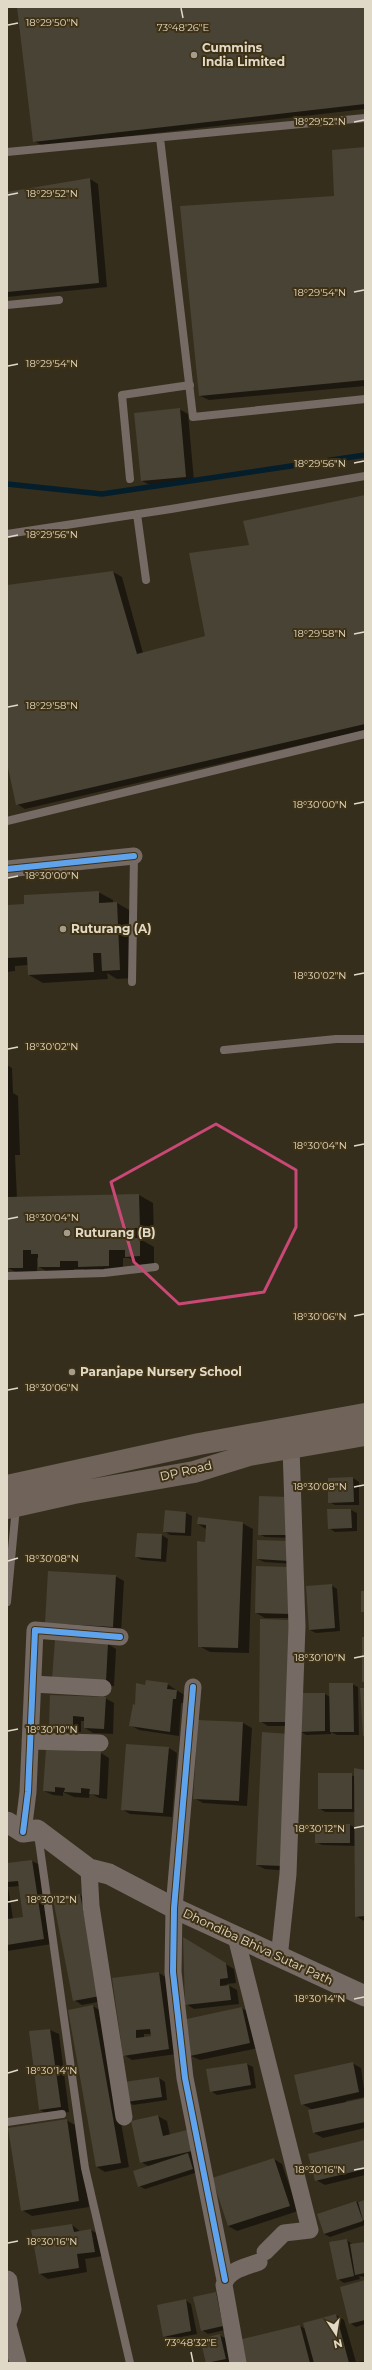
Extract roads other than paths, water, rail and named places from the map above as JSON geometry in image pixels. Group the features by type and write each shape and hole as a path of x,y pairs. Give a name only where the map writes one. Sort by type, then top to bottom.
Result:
{"main road":[{"name":"DP Road","path":"7,1486 199,1444 365,1414"},
{"name":"DP Road","path":"12,1507 74,1493 194,1472 249,1455 365,1435"}],"street":[{"path":"7,868 134,856"},
{"path":"279,1958 288,1874 297,1626 291,1448"},
{"path":"22,1828 28,1792 36,1630 120,1637"},
{"path":"33,1684 103,1688"},
{"path":"193,1687 174,1908 173,1972 185,2078 225,2280 224,2289 238,2363"},
{"path":"30,1741 100,1743"},
{"name":"Dhondiba Bhiva Sutar Path","path":"22,1828 89,1869 109,1874 174,1908 279,1958 365,1996"},
{"path":"89,1869 91,1906 124,2117"},
{"path":"225,2280 234,2272 262,2257 284,2233 310,2230 236,1937"},
{"path":"7,2282 11,2309 7,2321 18,2363"}],"lane":[{"path":"7,152 365,118"},
{"path":"160,138 194,417 365,398"},
{"path":"7,305 59,300"},
{"path":"130,479 122,394 190,385"},
{"path":"7,534 365,476"},
{"path":"137,514 146,580"},
{"path":"7,821 365,734"},
{"path":"132,982 134,856"},
{"path":"224,1050 336,1039 365,1039"},
{"path":"7,1276 104,1273 156,1267"},
{"path":"7,1602 12,1507"},
{"path":"22,1828 84,2168 130,2363"},
{"path":"7,2122 62,2114"}],"waterway":[{"path":"7,484 102,494 365,455"}],"place":[{"name":"Cummins India Limited","path":"194,55"},
{"name":"Ruturang (A)","path":"63,929"},
{"name":"Ruturang (B)","path":"67,1233"},
{"name":"Paranjape Nursery School","path":"72,1372"}]}
